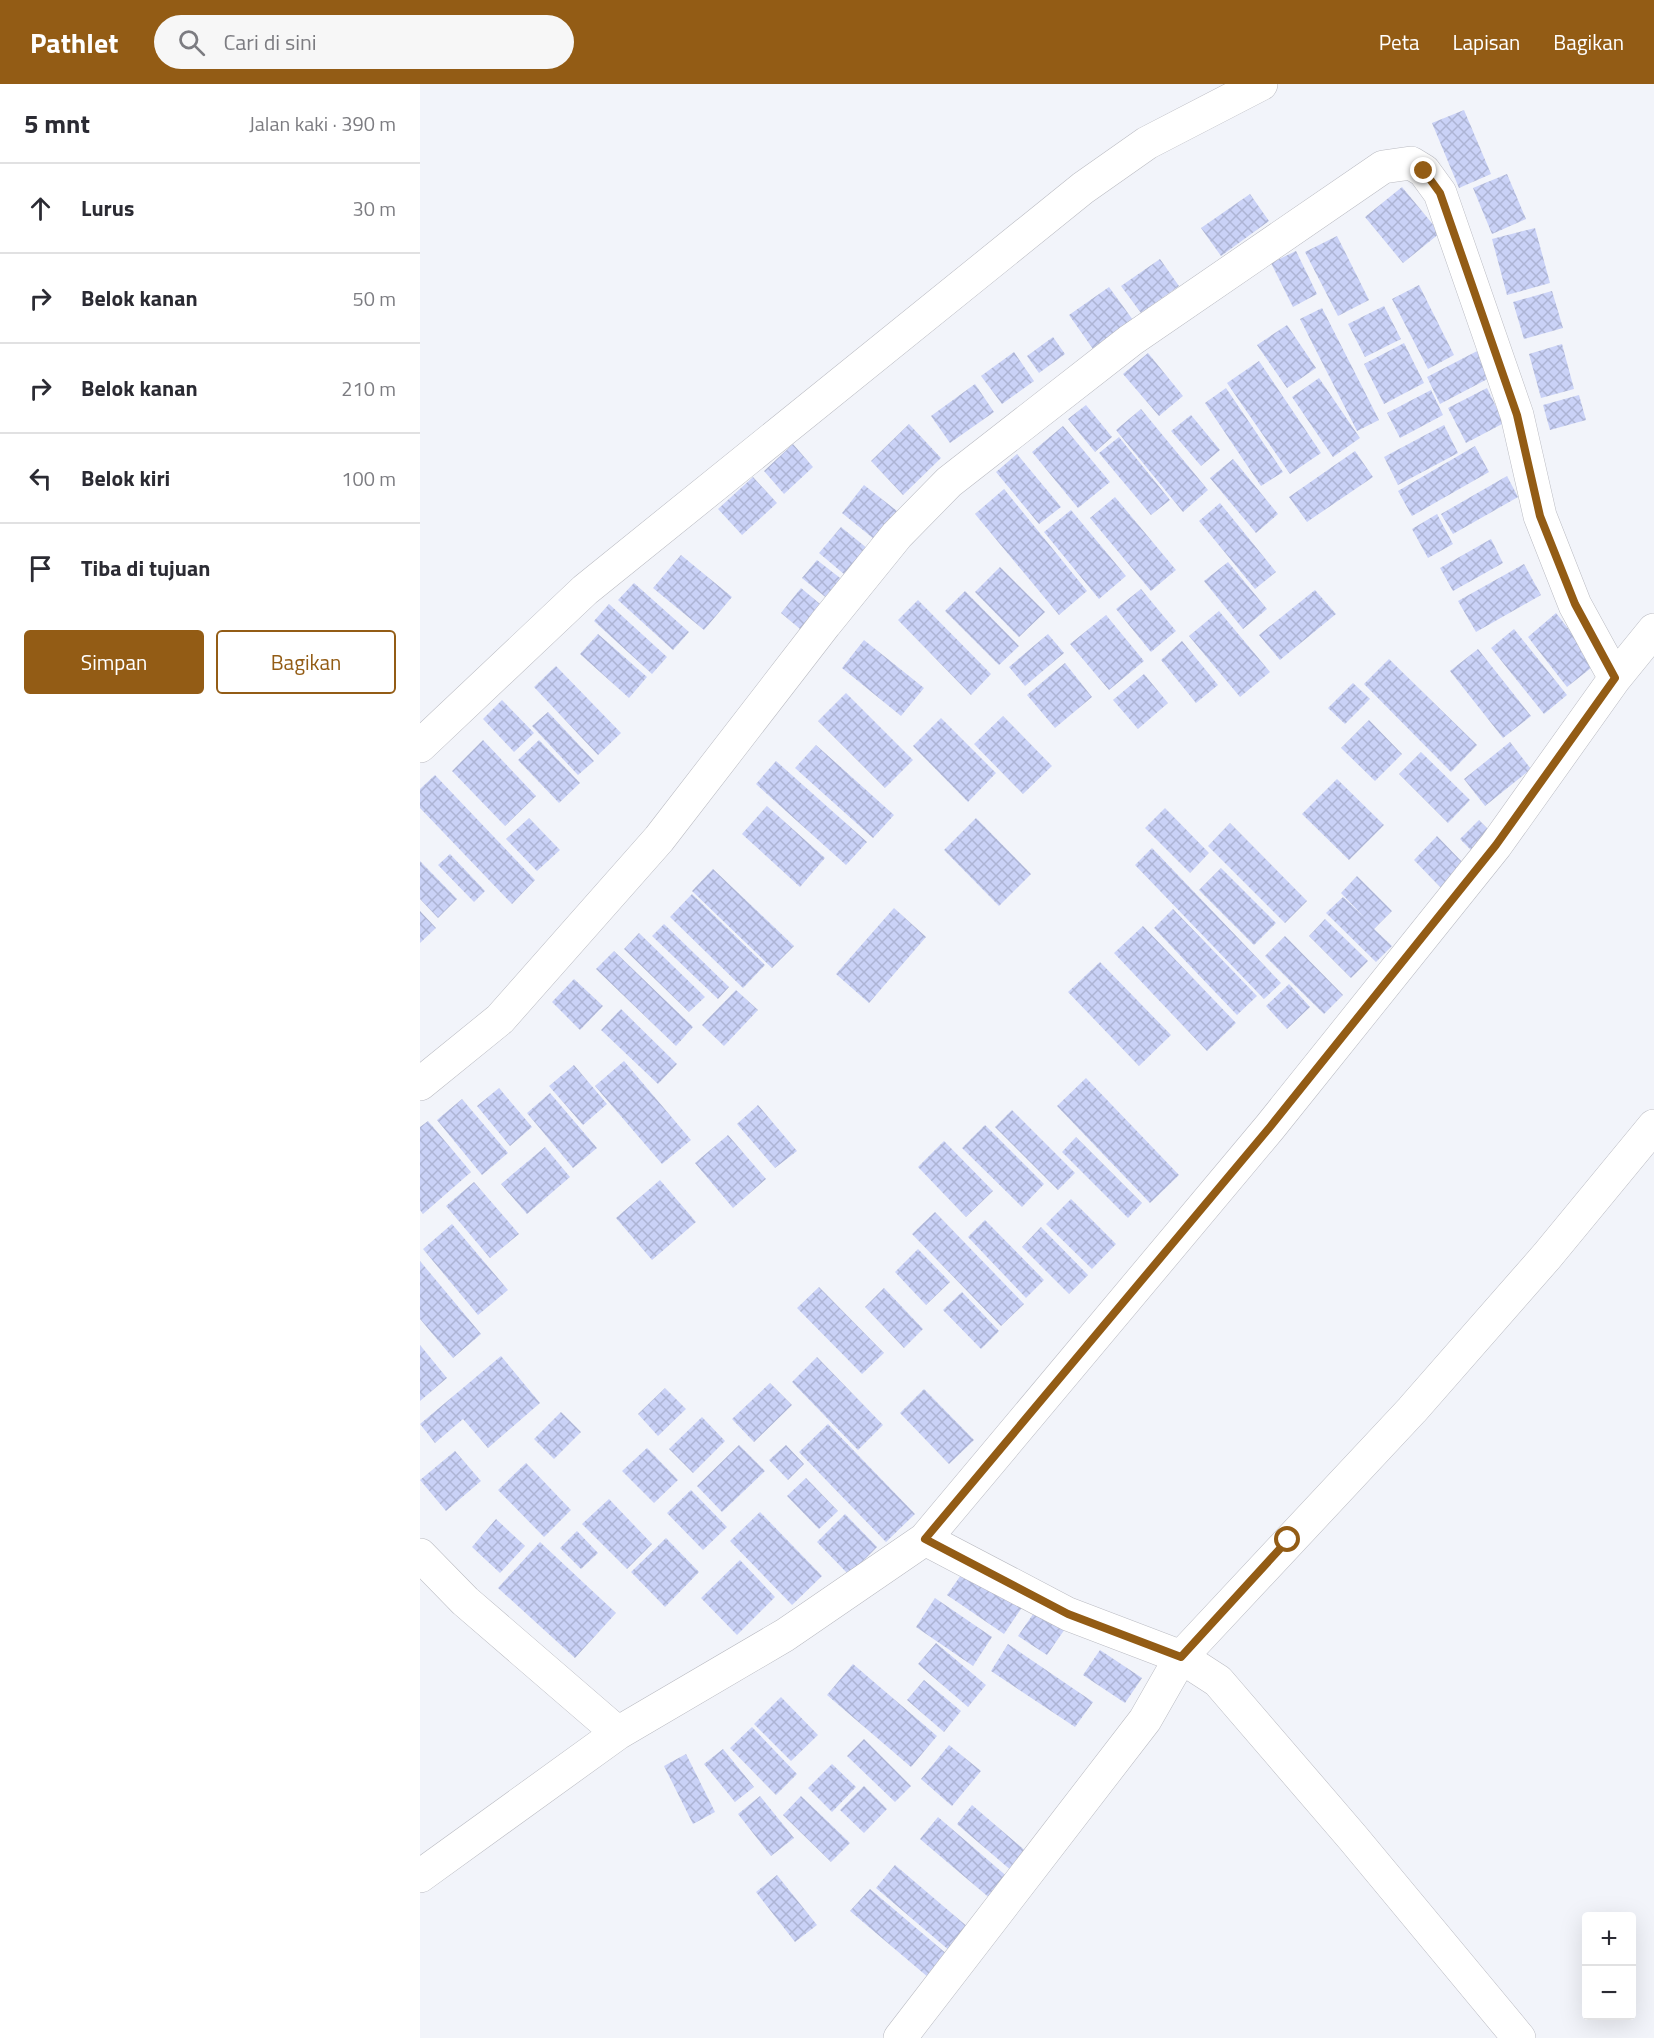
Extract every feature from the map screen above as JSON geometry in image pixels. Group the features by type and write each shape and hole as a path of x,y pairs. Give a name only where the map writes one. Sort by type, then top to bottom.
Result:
{"street":[{"path":"420,746 585,590 1083,188 1147,143 1261,84"},
{"path":"420,1084 500,1018 659,839 832,615 897,535 949,482 1131,340 1383,167 1411,163 1424,171 1440,193 1517,415 1540,516 1575,604 1615,678"},
{"path":"420,1876 618,1733 785,1635 925,1539 1270,1127 1496,845 1615,678 1654,630"},
{"path":"900,2038 1145,1720 1181,1657 1412,1410 1547,1256 1654,1126"},
{"path":"925,1539 1068,1614 1181,1657 1218,1681 1519,2038"},
{"path":"420,1555 465,1601 618,1733"}],"building":[{"path":"1464,110 1491,174 1459,188 1432,123"},
{"path":"1507,174 1526,219 1492,234 1473,188"},
{"path":"1402,187 1440,233 1403,263 1365,217"},
{"path":"1250,194 1269,221 1221,256 1201,228"},
{"path":"1535,228 1550,283 1507,295 1492,239"},
{"path":"1337,236 1369,300 1338,316 1305,252"},
{"path":"1296,251 1317,294 1293,307 1271,263"},
{"path":"1160,259 1179,286 1141,313 1121,286"},
{"path":"1419,285 1454,355 1428,369 1392,299"},
{"path":"1109,287 1133,320 1093,349 1069,315"},
{"path":"1552,291 1563,328 1524,339 1513,302"},
{"path":"1384,306 1401,339 1365,357 1348,324"},
{"path":"1322,308 1379,420 1357,431 1300,319"},
{"path":"1287,325 1316,368 1287,388 1257,345"},
{"path":"1053,337 1065,354 1039,373 1027,356"},
{"path":"1404,343 1424,383 1384,404 1364,364"},
{"path":"1562,344 1574,389 1541,398 1529,354"},
{"path":"1481,349 1495,375 1440,404 1427,377"},
{"path":"1014,352 1034,381 1002,404 981,376"},
{"path":"1148,353 1183,396 1159,416 1123,374"},
{"path":"1259,361 1321,453 1290,474 1227,383"},
{"path":"1319,378 1360,438 1333,457 1292,397"},
{"path":"975,384 994,412 950,443 931,416"},
{"path":"1226,388 1283,472 1261,486 1205,403"},
{"path":"1487,388 1504,423 1466,443 1448,408"},
{"path":"1431,390 1443,415 1400,438 1387,413"},
{"path":"1579,395 1586,420 1550,430 1543,405"},
{"path":"1086,405 1112,437 1095,452 1068,419"},
{"path":"1141,409 1208,490 1183,512 1116,430"},
{"path":"1191,415 1220,450 1201,466 1171,431"},
{"path":"909,424 941,458 903,495 871,461"},
{"path":"1444,425 1458,453 1398,485 1384,457"},
{"path":"1063,426 1110,482 1078,508 1032,452"},
{"path":"1119,437 1170,500 1151,515 1099,453"},
{"path":"793,444 813,467 784,494 764,471"},
{"path":"1475,446 1489,472 1412,516 1398,491"},
{"path":"1355,451 1373,477 1307,522 1289,497"},
{"path":"1017,454 1061,507 1039,524 996,472"},
{"path":"1233,459 1278,514 1256,533 1210,478"},
{"path":"1507,476 1518,497 1453,534 1441,514"},
{"path":"753,477 777,503 742,535 718,509"},
{"path":"864,485 897,511 874,539 842,513"},
{"path":"1004,489 1087,591 1059,615 975,514"},
{"path":"1115,497 1176,570 1151,591 1090,518"},
{"path":"1220,503 1276,572 1255,589 1199,521"},
{"path":"1071,510 1126,576 1099,599 1044,532"},
{"path":"1437,514 1453,544 1428,558 1412,529"},
{"path":"841,527 873,553 851,580 819,553"},
{"path":"1491,539 1503,563 1453,591 1440,568"},
{"path":"681,555 732,597 704,630 653,588"},
{"path":"817,560 844,581 829,600 802,578"},
{"path":"1228,562 1267,609 1243,629 1204,581"},
{"path":"1524,564 1541,595 1476,632 1458,601"},
{"path":"1000,567 1045,612 1019,637 975,592"},
{"path":"634,583 689,632 673,650 618,600"},
{"path":"801,588 826,609 806,634 781,613"},
{"path":"1141,589 1176,631 1151,652 1116,609"},
{"path":"1315,590 1336,614 1280,660 1259,635"},
{"path":"965,591 1019,646 999,665 945,611"},
{"path":"918,600 991,674 971,695 898,620"},
{"path":"609,604 667,657 652,674 594,621"},
{"path":"1219,611 1270,672 1240,697 1189,636"},
{"path":"1556,613 1596,664 1567,687 1528,637"},
{"path":"1106,615 1144,661 1109,690 1070,644"},
{"path":"1514,629 1567,695 1544,714 1491,648"},
{"path":"598,634 647,677 629,698 580,654"},
{"path":"1048,634 1064,653 1025,686 1009,667"},
{"path":"864,640 924,688 901,716 842,668"},
{"path":"1182,641 1218,685 1196,703 1161,660"},
{"path":"1478,649 1531,716 1503,738 1450,671"},
{"path":"1389,659 1477,745 1451,772 1364,684"},
{"path":"1065,663 1092,697 1055,728 1027,695"},
{"path":"556,666 621,733 598,755 534,687"},
{"path":"1144,674 1168,703 1138,729 1113,700"},
{"path":"1353,683 1370,699 1345,724 1328,708"},
{"path":"846,693 913,760 885,788 818,721"},
{"path":"502,700 534,733 514,752 483,719"},
{"path":"548,712 594,761 578,775 532,726"},
{"path":"1003,716 1052,766 1023,794 974,744"},
{"path":"941,718 996,773 968,802 913,746"},
{"path":"1369,720 1402,754 1375,781 1341,748"},
{"path":"483,740 536,796 505,826 452,771"},
{"path":"539,740 580,783 559,803 518,760"},
{"path":"1510,742 1531,769 1485,806 1464,779"},
{"path":"816,745 894,815 873,838 795,768"},
{"path":"1421,752 1470,800 1448,823 1399,774"},
{"path":"776,761 867,842 846,865 756,784"},
{"path":"435,775 535,880 512,904 420,808 420,789"},
{"path":"1337,779 1384,825 1349,860 1302,814"},
{"path":"767,806 825,858 800,887 742,834"},
{"path":"1165,808 1209,853 1190,873 1145,828"},
{"path":"529,818 560,850 537,871 506,839"},
{"path":"976,818 1031,874 999,906 944,850"},
{"path":"1479,820 1494,835 1475,854 1460,839"},
{"path":"1230,823 1307,901 1285,923 1208,846"},
{"path":"1437,836 1466,866 1443,890 1414,860"},
{"path":"1152,848 1281,983 1264,999 1135,865"},
{"path":"450,854 485,891 474,902 438,865"},
{"path":"420,861 457,899 438,918 420,899"},
{"path":"1221,868 1276,923 1254,945 1199,890"},
{"path":"713,869 794,946 772,968 692,891"},
{"path":"1357,876 1392,911 1374,929 1392,946 1376,962 1326,913 1343,897 1365,918 1341,893"},
{"path":"692,894 765,965 743,988 670,917"},
{"path":"894,908 926,937 869,1003 836,974"},
{"path":"1173,909 1257,996 1237,1015 1154,928"},
{"path":"420,911 436,928 420,943"},
{"path":"1325,919 1368,961 1351,978 1309,936"},
{"path":"664,924 729,987 718,999 652,936"},
{"path":"1143,926 1236,1023 1207,1051 1114,953"},
{"path":"639,933 705,997 689,1012 624,949"},
{"path":"1285,936 1343,995 1324,1014 1265,956"},
{"path":"614,951 693,1027 676,1046 596,969"},
{"path":"1100,962 1171,1035 1139,1066 1068,992"},
{"path":"574,979 603,1006 580,1030 552,1002"},
{"path":"1289,984 1310,1007 1287,1029 1266,1006"},
{"path":"736,990 758,1010 724,1046 702,1025"},
{"path":"621,1009 677,1064 658,1084 601,1030"},
{"path":"624,1061 691,1140 662,1164 595,1086"},
{"path":"574,1065 607,1104 583,1125 549,1086"},
{"path":"1086,1078 1179,1175 1150,1203 1057,1106"},
{"path":"499,1088 532,1127 510,1146 477,1106"},
{"path":"550,1093 597,1148 573,1168 527,1113"},
{"path":"462,1099 508,1153 482,1175 437,1120"},
{"path":"758,1105 797,1151 775,1168 737,1124"},
{"path":"1012,1110 1075,1173 1058,1190 995,1127"},
{"path":"428,1121 471,1172 423,1214 420,1210 420,1127"},
{"path":"985,1125 1044,1184 1022,1207 962,1148"},
{"path":"728,1135 766,1179 733,1208 695,1163"},
{"path":"1076,1137 1142,1203 1128,1218 1062,1152"},
{"path":"944,1141 993,1191 966,1217 918,1167"},
{"path":"545,1147 570,1177 527,1214 501,1184"},
{"path":"660,1180 696,1222 652,1260 616,1218"},
{"path":"474,1182 519,1234 490,1258 446,1206"},
{"path":"1071,1199 1116,1244 1092,1269 1046,1224"},
{"path":"935,1212 1024,1304 1001,1326 912,1234"},
{"path":"985,1220 1044,1280 1026,1298 968,1237"},
{"path":"452,1224 508,1290 478,1315 423,1249"},
{"path":"1041,1227 1088,1275 1069,1294 1022,1247"},
{"path":"918,1249 950,1282 926,1305 895,1272"},
{"path":"420,1261 481,1334 453,1358 420,1319"},
{"path":"819,1287 884,1353 862,1374 797,1308"},
{"path":"884,1288 923,1329 904,1348 865,1307"},
{"path":"962,1292 999,1331 981,1349 943,1310"},
{"path":"420,1345 447,1378 420,1401"},
{"path":"501,1356 540,1403 488,1448 463,1419 435,1443 420,1424"},
{"path":"817,1357 883,1425 858,1450 792,1382"},
{"path":"770,1383 792,1405 754,1442 732,1419"},
{"path":"665,1388 686,1409 658,1436 638,1414"},
{"path":"924,1389 974,1440 949,1464 900,1413"},
{"path":"561,1412 581,1432 554,1459 534,1439"},
{"path":"702,1417 725,1441 693,1473 669,1449"},
{"path":"828,1424 915,1514 886,1542 799,1452"},
{"path":"739,1445 765,1471 722,1512 697,1486"},
{"path":"786,1445 804,1464 788,1480 769,1460"},
{"path":"647,1448 678,1480 654,1503 622,1471"},
{"path":"455,1451 481,1481 446,1511 420,1480"},
{"path":"526,1463 571,1510 544,1537 498,1490"},
{"path":"806,1478 838,1511 819,1529 787,1496"},
{"path":"691,1490 727,1527 703,1550 667,1513"},
{"path":"609,1499 652,1544 627,1569 582,1524"},
{"path":"760,1512 822,1576 792,1605 730,1541"},
{"path":"845,1514 877,1547 849,1575 817,1542"},
{"path":"496,1519 525,1546 500,1573 472,1547"},
{"path":"577,1531 598,1553 581,1569 560,1548"},
{"path":"666,1538 699,1572 665,1607 631,1572"},
{"path":"540,1542 616,1613 575,1658 498,1588"},
{"path":"740,1560 775,1597 737,1635 701,1598"},
{"path":"968,1565 1025,1603 1004,1634 947,1595"},
{"path":"935,1598 992,1637 973,1666 916,1627"},
{"path":"1038,1607 1067,1626 1047,1655 1018,1636"},
{"path":"936,1643 986,1685 968,1707 918,1664"},
{"path":"1008,1644 1093,1702 1075,1727 991,1671"},
{"path":"1100,1650 1142,1678 1125,1703 1083,1675"},
{"path":"853,1664 937,1736 911,1767 827,1695"},
{"path":"924,1680 961,1711 944,1732 907,1700"},
{"path":"781,1697 818,1735 791,1761 754,1724"},
{"path":"752,1727 797,1774 776,1795 730,1748"},
{"path":"864,1739 911,1786 895,1802 847,1756"},
{"path":"949,1745 981,1771 952,1806 921,1779"},
{"path":"723,1749 754,1787 735,1802 704,1764"},
{"path":"686,1754 715,1812 693,1824 664,1766"},
{"path":"832,1764 856,1787 832,1812 808,1788"},
{"path":"864,1786 887,1809 864,1833 840,1810"},
{"path":"760,1796 794,1838 771,1856 738,1814"},
{"path":"801,1796 850,1843 831,1862 783,1815"},
{"path":"972,1805 1028,1853 1013,1872 957,1824"},
{"path":"938,1817 1010,1879 992,1900 920,1839"},
{"path":"895,1865 969,1928 950,1951 876,1888"},
{"path":"777,1875 817,1925 795,1942 756,1892"},
{"path":"870,1889 948,1955 929,1978 850,1911"}],"route":[{"path":"1288,1540 1181,1657 1034,1599 925,1539 1270,1127 1496,845 1615,678 1575,604 1540,516 1517,415 1440,193 1424,171"}]}
